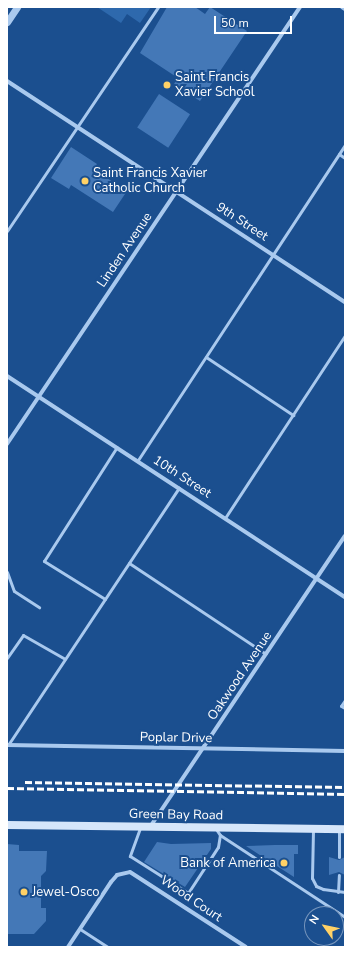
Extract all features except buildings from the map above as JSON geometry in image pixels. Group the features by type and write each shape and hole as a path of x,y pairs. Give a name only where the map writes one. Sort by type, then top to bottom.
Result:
{"main road":[{"name":"Green Bay Road","path":"7,825 342,829"}],"street":[{"path":"7,22 17,7"},
{"name":"Linden Avenue","path":"7,444 300,7"},
{"name":"9th Street","path":"7,80 345,302"},
{"name":"10th Street","path":"7,376 138,460 345,597"},
{"name":"Oakwood Avenue","path":"150,826 345,536"},
{"name":"Poplar Drive","path":"8,744 345,751"},
{"name":"Wood Court","path":"80,929 111,882 124,872 137,875 246,947"},
{"path":"68,947 80,929"}],"lane":[{"path":"7,231 158,7"},
{"path":"138,460 345,145"},
{"path":"339,154 345,158"},
{"path":"225,518 345,335"},
{"path":"206,357 293,415"},
{"path":"105,599 44,561 117,447"},
{"path":"8,744 179,488"},
{"path":"129,563 266,654"},
{"path":"7,572 14,591 39,607"},
{"path":"7,658 23,635 65,659"},
{"path":"345,700 341,706 345,708"},
{"path":"141,826 130,856 188,893 218,847 220,835"},
{"path":"216,827 220,835 345,917"},
{"path":"313,828 312,878 316,886 338,892 345,892"},
{"path":"339,857 342,829"},
{"path":"338,892 339,875"},
{"path":"80,929 108,947"}],"shaded area":[{"path":"97,7 151,7 140,23 127,14 121,23"}],"railway":[{"path":"25,782 345,787"},
{"path":"7,788 345,794"}],"place":[{"name":"Saint Francis Xavier School","path":"167,85"},
{"name":"Saint Francis Xavier Catholic Church","path":"85,181"},
{"name":"Bank of America","path":"284,863"},
{"name":"Jewel-Osco","path":"24,892"}]}
